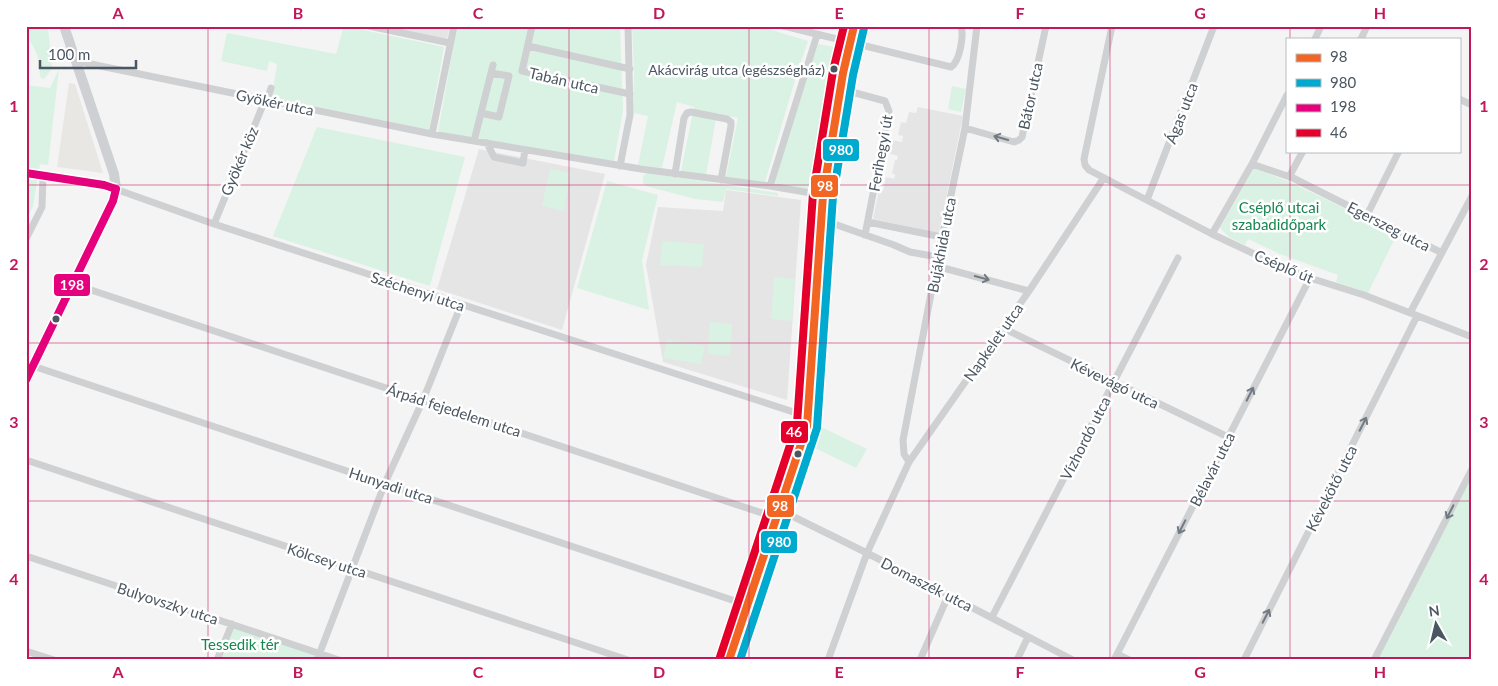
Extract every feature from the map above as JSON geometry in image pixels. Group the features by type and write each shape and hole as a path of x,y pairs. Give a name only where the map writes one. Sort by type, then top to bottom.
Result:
{"main road":[{"path":"26,381 113,201 116,189 114,174 64,26"},
{"path":"729,660 779,514 809,417 820,219 840,89 854,26"}],"street":[{"path":"369,26 450,43"},
{"path":"432,134 454,26"},
{"name":"Tabán utca","path":"532,26 522,71 630,94"},
{"path":"620,166 630,115 628,26"},
{"path":"786,27 951,67 955,64 958,57 961,26"},
{"name":"Bujákhida utca","path":"909,462 904,454 903,440 936,266 965,128 977,26"},
{"name":"Bátor utca","path":"965,128 1014,142 1022,137 1046,26"},
{"path":"1103,179 1088,170 1084,159 1112,26"},
{"name":"Ágas utca","path":"1147,200 1214,26"},
{"path":"1315,38 1321,26"},
{"path":"1361,38 1367,26"},
{"path":"770,186 817,35"},
{"name":"Tabán utca","path":"528,46 630,69"},
{"name":"Gyökér utca","path":"76,61 432,134 620,166 823,195"},
{"path":"474,141 493,65"},
{"path":"481,113 499,117 509,76 491,73"},
{"name":"Gyökér köz","path":"214,224 270,88"},
{"name":"Ferihegyi út","path":"840,89 886,101 888,105 889,111 865,234"},
{"path":"1212,234 1252,164 1286,97"},
{"path":"1460,99 1472,105"},
{"path":"675,174 684,118 687,113 691,112 728,119 730,122 731,126 721,180"},
{"path":"487,143 494,157 523,163 525,150"},
{"path":"1290,177 1302,152"},
{"path":"1367,214 1398,152"},
{"name":"Egerszeg utca","path":"1252,164 1290,177 1442,253"},
{"name":"Széchenyi utca","path":"26,173 104,185 214,224 809,417"},
{"path":"26,239 42,207 43,176"},
{"name":"Cséplő út","path":"1103,179 1212,234 1310,278 1364,295 1472,337"},
{"name":"Napkelet utca","path":"828,660 867,553 909,462 1029,291 1103,179"},
{"name":"Kévekötő utca","path":"1244,660 1414,314 1442,253 1471,200"},
{"path":"820,219 910,252 938,257"},
{"path":"868,222 942,237"},
{"name":"Vízhordó utca","path":"992,617 1178,258"},
{"path":"936,266 1029,291"},
{"name":"Bélavár utca","path":"1115,657 1310,278"},
{"name":"Árpád fejedelem utca","path":"73,284 423,400 779,514"},
{"path":"318,656 385,483 423,400 461,305"},
{"name":"Kévevágó utca","path":"1003,328 1228,437"},
{"name":"Hunyadi utca","path":"33,366 747,605"},
{"name":"Kölcsey utca","path":"26,460 628,660"},
{"path":"1374,660 1472,469"},
{"name":"Domaszék utca","path":"779,514 867,553 1073,660"},
{"name":"Bulyovszky utca","path":"26,556 232,624 318,656 339,660"},
{"path":"920,660 948,596"},
{"path":"217,660 232,624"},
{"path":"1017,660 1028,636"},
{"path":"26,651 54,660"},
{"path":"1115,657 1129,660"}],"shaded area":[{"path":"385,26 450,26 447,39"},
{"path":"69,83 75,84 103,173 57,167"},
{"path":"918,107 963,116 939,233 873,219 879,190 883,191 886,177 894,179 895,176 895,174 892,174 895,160 897,160 898,156 887,153 890,140 902,142 903,136 898,135 901,122 906,123 909,112 916,113"},
{"path":"479,149 605,174 562,330 437,289"},
{"path":"726,190 801,200 787,400 663,362 646,265 658,207 723,211"}],"green space":[{"path":"30,26 48,28 52,69 44,79 40,76 40,63 35,49 28,38"},
{"path":"344,26 444,47 429,130 272,97 277,64 269,61 267,71 221,61 227,33 336,54"},
{"path":"457,26 620,26 623,111 614,161 438,132"},
{"path":"632,26 759,26 808,41 765,182 726,177 738,118 717,113 706,175 681,171 694,107 677,102 662,168 638,165 648,116 633,113"},
{"path":"818,44 834,47 837,50 832,77 833,91 817,190 775,184 774,182"},
{"path":"59,69 48,165 40,164 33,206 26,221 26,85 50,88"},
{"path":"952,86 966,89 961,112 948,109"},
{"path":"317,127 465,157 430,286 273,236"},
{"name":"Cséplő utcai szabadidőpark","path":"1254,168 1292,183 1397,234 1368,293 1336,282 1338,275 1280,254 1248,239 1245,245 1229,237 1220,228"},
{"path":"550,169 571,173 564,211 542,206"},
{"path":"649,173 778,193 778,196 726,189 723,202 695,199 646,186 643,183 643,177"},
{"path":"607,181 658,195 642,260 649,310 577,288"},
{"path":"662,241 704,244 702,267 660,265"},
{"path":"774,277 795,279 792,321 771,319"},
{"path":"710,322 732,324 730,356 708,354"},
{"path":"667,339 705,346 701,364 663,358"},
{"path":"819,426 867,449 856,468 813,447"},
{"path":"1472,469 1472,660 1374,660"},
{"name":"Tessedik tér","path":"232,624 319,653 317,660 217,660"}],"transit line":[{"name":"46","path":"720,657 797,424 813,193 833,71 844,26"},
{"name":"98","path":"729,660 807,426 823,195 843,73 854,26"},
{"name":"980","path":"740,660 817,428 833,196 853,75 864,28"},
{"name":"198","path":"26,173 104,185 116,189"},
{"name":"198","path":"26,380 113,201 116,189"}],"place":[{"name":"Akácvirág utca (egészségház)","path":"834,69"}]}
